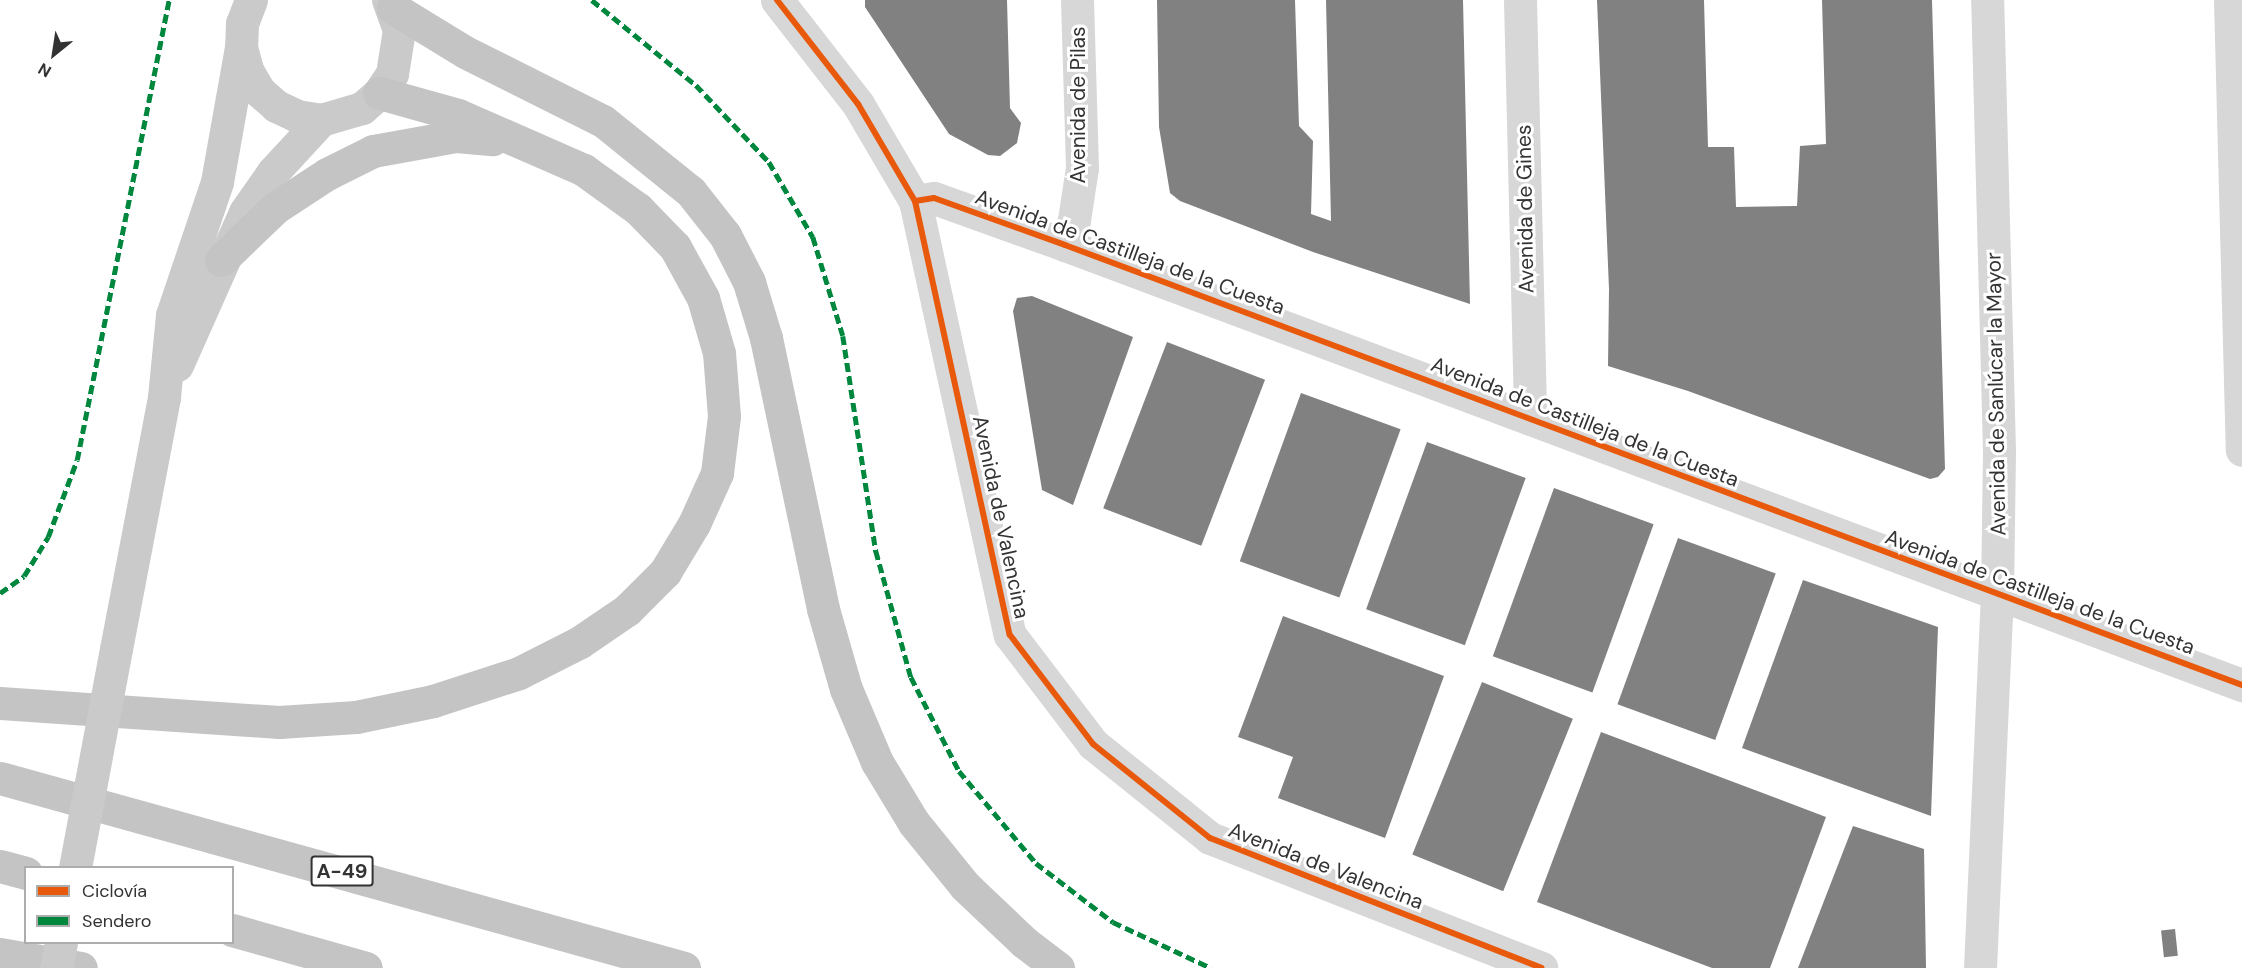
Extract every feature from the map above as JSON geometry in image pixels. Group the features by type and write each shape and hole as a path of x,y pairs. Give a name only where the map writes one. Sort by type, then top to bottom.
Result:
{"highway":[{"path":"390,4 465,52 603,122 691,192 725,235 749,282 766,338 822,609 846,688 877,762 914,823 964,886 1024,942 1058,968"},
{"path":"0,703 279,722 356,717 433,701 519,673 580,642 608,623 665,572 694,524 717,473 724,416 719,352 703,298 675,247 638,209 584,170 458,115 379,93"},
{"path":"220,260 275,208 327,174 373,151 456,136 521,141"},
{"name":"A-49","path":"0,778 684,968"},
{"path":"0,866 24,872"},
{"path":"234,931 366,968"},
{"path":"0,954 81,968"}],"main road":[{"path":"75,866 164,397 172,315 217,182 240,48 242,23 251,0"},
{"path":"240,48 247,70 259,91 276,106 297,116 321,120 362,108 379,93 392,74 398,53 399,30 390,4"},
{"path":"164,397 220,260 245,212 273,172 321,120"},
{"path":"56,968 61,944"}],"street":[{"name":"Avenida de Valencina","path":"777,0 858,104 915,201 1010,635 1093,744 1210,838 1541,968"},
{"name":"Avenida de Pilas","path":"1065,245 1074,220 1082,168 1077,0"},
{"name":"Avenida de Gines","path":"1520,0 1530,419"},
{"name":"Avenida de Sanlúcar la Mayor","path":"1980,968 1997,594 1999,452 1987,0"},
{"path":"2230,0 2242,450"},
{"name":"Avenida de Castilleja de la Cuesta","path":"915,201 934,198 1065,245 2242,685"}],"building":[{"path":"865,0 1007,0 1010,108 1021,123 1017,143 1000,156 988,155 949,134 865,7"},
{"path":"1157,0 1295,0 1299,126 1313,141 1311,214 1331,221 1326,0 1463,0 1470,304 1313,252 1180,201 1170,193 1159,127"},
{"path":"1597,0 1704,0 1708,147 1734,147 1736,207 1797,206 1800,146 1826,144 1822,0 1932,0 1945,469 1938,477 1930,479 1688,391 1608,366 1609,289"},
{"path":"1032,296 1133,337 1073,505 1042,490 1013,311 1017,298"},
{"path":"1167,342 1265,380 1201,546 1103,508"},
{"path":"1301,393 1401,429 1339,597 1240,561"},
{"path":"1427,442 1526,478 1465,645 1366,609"},
{"path":"1554,488 1654,524 1592,692 1493,656"},
{"path":"1678,538 1776,574 1715,740 1617,704"},
{"path":"1803,580 1938,627 1931,816 1742,748"},
{"path":"1283,616 1444,676 1385,838 1278,798 1293,757 1238,737"},
{"path":"1482,682 1573,719 1503,891 1412,854"},
{"path":"1601,732 1826,817 1770,968 1712,968 1537,902"},
{"path":"1853,826 1924,849 1926,968 1798,968"},
{"path":"2175,929 2178,956 2164,957 2161,930"}],"marked path":[{"path":"0,593 24,576 48,537 77,460 169,0"},
{"path":"592,0 696,85 769,162 813,237 843,336 876,551 911,677 959,771 1036,863 1113,922 1211,968"}],"cycle path":[{"path":"777,0 858,104 915,201 1010,635 1093,744 1210,838 1541,968"},
{"path":"915,201 934,198 1065,245 2242,685"}]}
